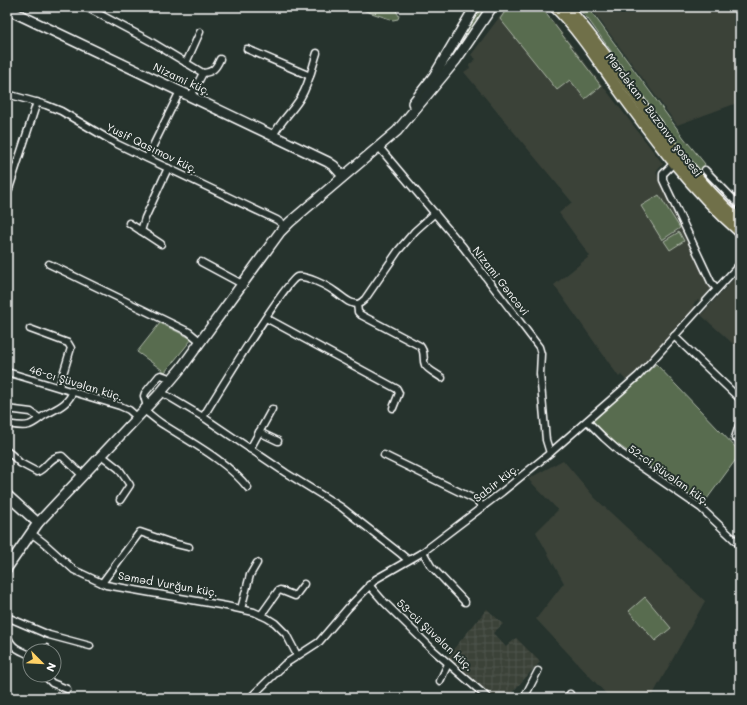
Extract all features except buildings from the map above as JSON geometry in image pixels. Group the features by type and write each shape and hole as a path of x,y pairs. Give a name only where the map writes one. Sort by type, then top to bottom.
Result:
{"main road":[{"path":"378,146 434,76 475,7"},
{"path":"7,568 38,523 172,379 201,342 285,226 397,130 456,60 492,7"},
{"name":"Mərdəkan - Buzonva şossesi","path":"555,7 583,40 712,207 740,232"},
{"path":"567,7 591,35 658,129 676,159 740,221"},
{"name":"Nizami küç.","path":"7,9 332,164 343,176"},
{"path":"7,495 38,523"}],"street":[{"path":"86,7 150,41 203,73 211,72 220,60"},
{"path":"186,63 200,32"},
{"path":"247,49 310,76"},
{"path":"273,136 279,124 301,98 317,53"},
{"path":"191,96 203,73"},
{"path":"147,158 180,91"},
{"name":"Yusif Qasımov küç.","path":"7,94 37,102 68,115 112,141 277,220 285,226"},
{"path":"7,195 37,102"},
{"name":"Nizami Gəncəvi","path":"378,146 484,274 539,347 541,354 540,374 546,440 550,453"},
{"path":"676,159 663,174 664,180 712,282 717,289"},
{"path":"141,231 145,218 168,168"},
{"path":"706,170 740,206"},
{"path":"203,417 266,318 288,286 298,277 324,285 350,302 357,304 361,303 390,261 410,236 435,213"},
{"path":"129,223 161,244"},
{"path":"201,262 242,284"},
{"path":"49,264 189,332 201,342"},
{"name":"Sabir küç.","path":"250,698 285,664 297,655 312,648 369,585 381,576 423,552 483,507 587,421 643,371 740,264"},
{"path":"357,304 358,312 361,315 420,346 424,352 424,361 427,368 442,378"},
{"path":"266,318 397,389 399,393 392,408"},
{"path":"30,329 70,345 71,348 59,387"},
{"path":"674,336 740,399"},
{"name":"46-cı Şüvəlan küç.","path":"7,372 120,406 129,410 137,417"},
{"path":"172,379 161,375 159,376 145,393 145,409 164,426 184,437 235,473 248,488"},
{"path":"7,424 29,425 64,404 71,397 73,391"},
{"path":"161,392 203,417 286,473 341,507 408,560"},
{"path":"7,409 31,412 40,418"},
{"path":"250,449 272,409"},
{"name":"52-ci Şüvəlan küç.","path":"587,421 621,453 701,508 740,545"},
{"path":"735,438 740,422"},
{"path":"259,432 278,441"},
{"path":"7,451 20,463 37,472 56,457 62,456 82,475"},
{"path":"101,455 123,473 130,485 120,500"},
{"path":"384,455 473,498 483,507"},
{"path":"102,583 140,532 189,547"},
{"name":"Səməd Vurğun küç.","path":"31,533 74,570 102,583 115,587 241,609 272,620 289,638 297,655"},
{"path":"423,552 431,566 465,602"},
{"path":"241,609 250,575 257,563"},
{"path":"261,615 278,591 283,590 295,596 304,584"},
{"name":"53-cü Şüvəlan küç.","path":"369,585 383,601 448,664 488,698"},
{"path":"7,616 49,635 90,646"},
{"path":"7,636 9,642 15,648 22,651"},
{"path":"440,681 448,664"},
{"path":"524,698 538,671"},
{"path":"52,683 67,689"},
{"path":"7,696 11,698"}],"shaded area":[{"path":"507,7 542,7 663,164 656,172 712,287 700,302 698,300 695,302 693,305 694,308 628,382 621,375 619,377 554,285 590,256 559,213 572,202 464,72 470,68 469,65 476,59 471,55"},
{"path":"590,7 740,7 740,102 677,125"},
{"path":"740,272 740,350 701,315"},
{"path":"563,460 595,498 705,601 651,698 610,698 536,619 564,583 536,532 558,510 528,479"},
{"path":"487,609 503,624 493,633 506,647 516,638 540,662 507,698 492,698 446,658"}],"green space":[{"path":"353,7 394,7 399,16 398,19 393,20"},
{"path":"480,7 487,7 446,70 442,69"},
{"path":"508,7 541,7 601,86 585,99 570,80 557,90 500,19"},
{"path":"577,7 587,7 590,10 684,138 705,164 701,171 679,146 588,19"},
{"path":"659,195 680,228 662,240 641,206"},
{"path":"679,232 684,241 670,250 664,241"},
{"path":"160,323 192,339 165,372 137,352"},
{"path":"656,364 740,452 704,503 617,444 592,422"},
{"path":"645,597 671,628 655,641 629,611"}]}
